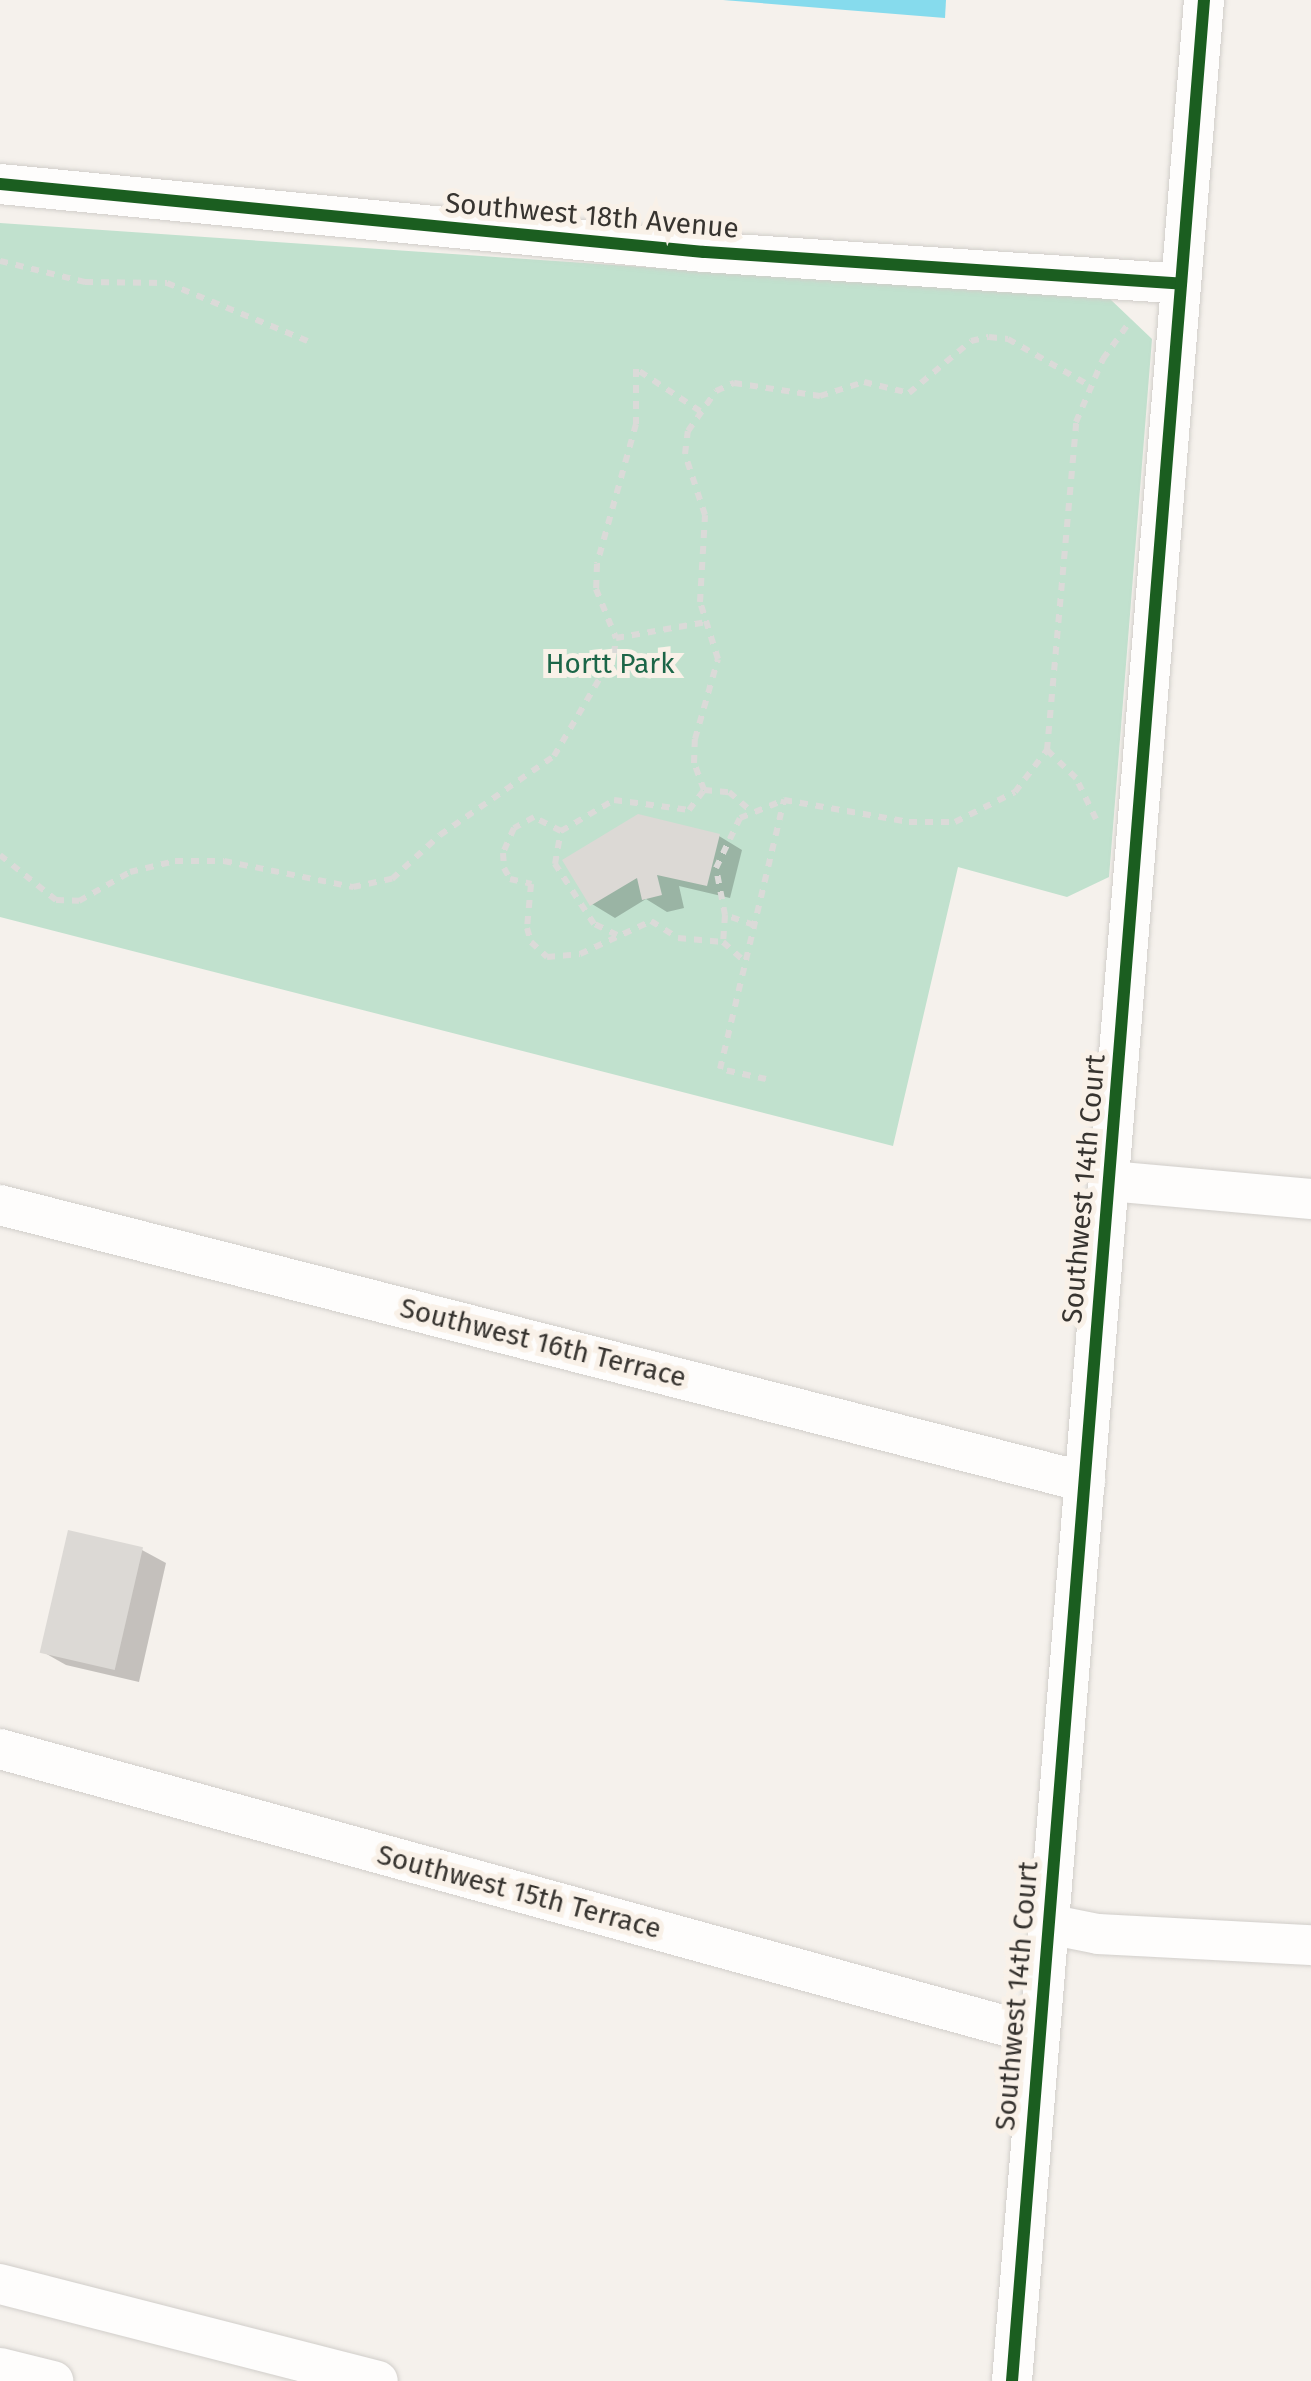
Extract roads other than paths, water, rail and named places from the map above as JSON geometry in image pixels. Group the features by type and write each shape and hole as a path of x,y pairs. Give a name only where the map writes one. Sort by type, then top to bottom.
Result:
{"street":[{"name":"Southwest 14th Court","path":"1012,2381 1204,0"},
{"name":"Southwest 18th Avenue","path":"0,184 704,252 1181,284"},
{"path":"1110,1181 1311,1199"},
{"name":"Southwest 16th Terrace","path":"0,1205 1085,1482"},
{"name":"Southwest 15th Terrace","path":"0,1749 1038,2035"},
{"path":"1048,1924 1098,1934 1311,1946"},
{"path":"0,2284 378,2381"},
{"path":"0,2368 53,2381"}],"water":[{"path":"723,0 946,0 945,18"}],"park label":[{"name":"Hortt Park","path":"610,664"}]}
